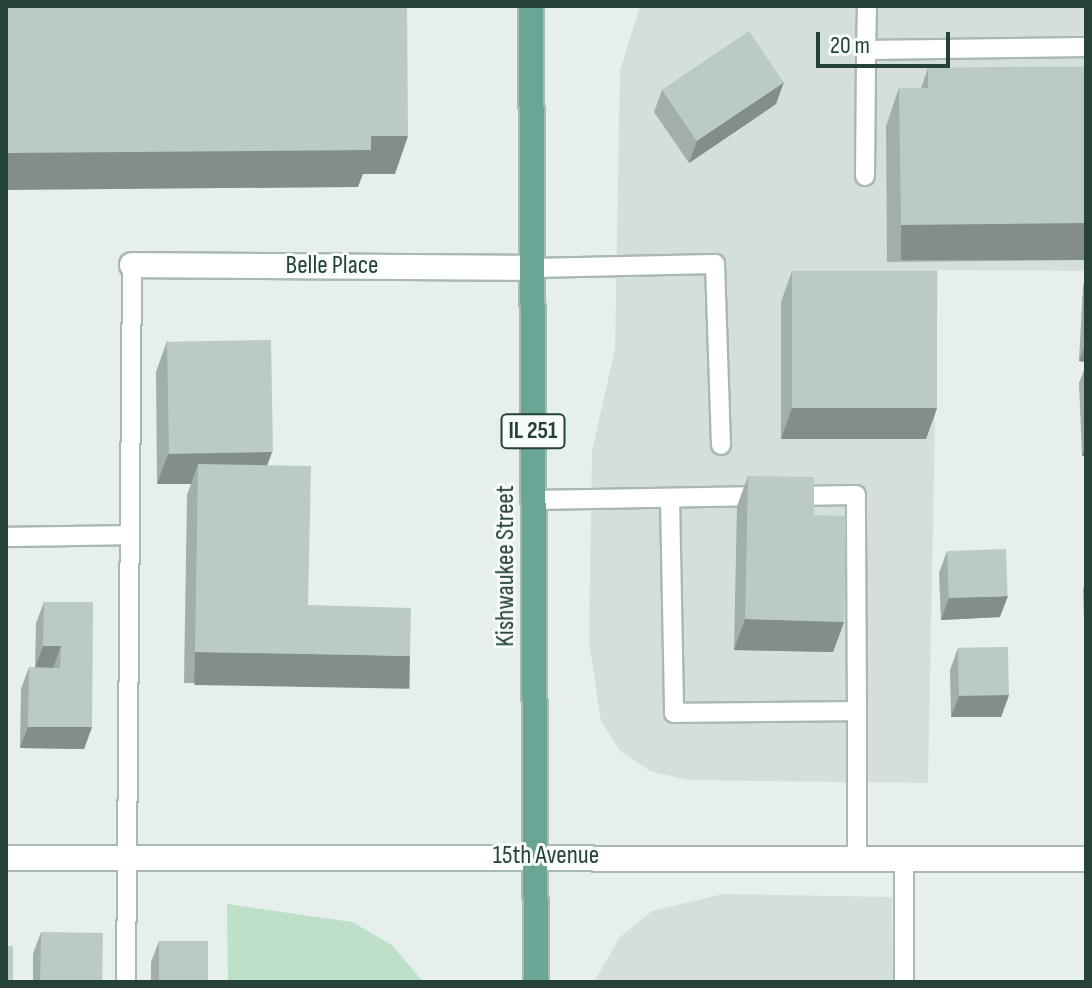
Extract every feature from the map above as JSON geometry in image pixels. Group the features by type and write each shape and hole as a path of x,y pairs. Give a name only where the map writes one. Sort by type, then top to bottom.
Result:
{"main road":[{"name":"Kishwaukee Street","path":"531,6 536,982"},
{"name":"Belle Place","path":"132,265 532,268"},
{"name":"15th Avenue","path":"6,858 857,854 904,858 1086,859"}],"lane":[{"path":"865,176 867,6"},
{"path":"866,50 1086,47"},
{"path":"532,268 715,264 721,445"},
{"path":"126,982 132,265"},
{"path":"534,500 856,495 857,854"},
{"path":"670,498 674,713 857,711"},
{"path":"6,537 128,535"},
{"path":"904,858 904,982"}],"shaded area":[{"path":"640,6 1086,6 1086,271 938,270 928,783 687,780 650,771 620,751 601,721 589,642 592,451 615,349 620,70"},
{"path":"723,894 892,897 893,982 594,982 620,937 652,911"}],"green space":[{"path":"227,904 352,922 392,945 423,982 228,982"}],"building":[{"path":"6,6 407,6 408,136 371,136 371,150 6,153"},
{"path":"749,31 784,82 697,141 662,90"},
{"path":"1086,67 1086,223 901,225 899,88 928,88 928,68"},
{"path":"792,271 937,271 937,408 792,408"},
{"path":"271,340 273,452 169,454 167,342"},
{"path":"198,464 311,466 308,605 411,608 410,656 195,652"},
{"path":"748,476 814,477 814,515 846,516 844,622 745,619"},
{"path":"1006,549 1008,596 949,598 947,551"},
{"path":"44,602 93,602 92,727 28,727 29,667 60,668 61,646 43,646"},
{"path":"1008,647 1009,695 959,696 958,648"},
{"path":"41,932 103,933 102,982 40,982"},
{"path":"159,941 208,941 208,982 159,982"},
{"path":"6,946 13,946 13,982 6,982"}]}
